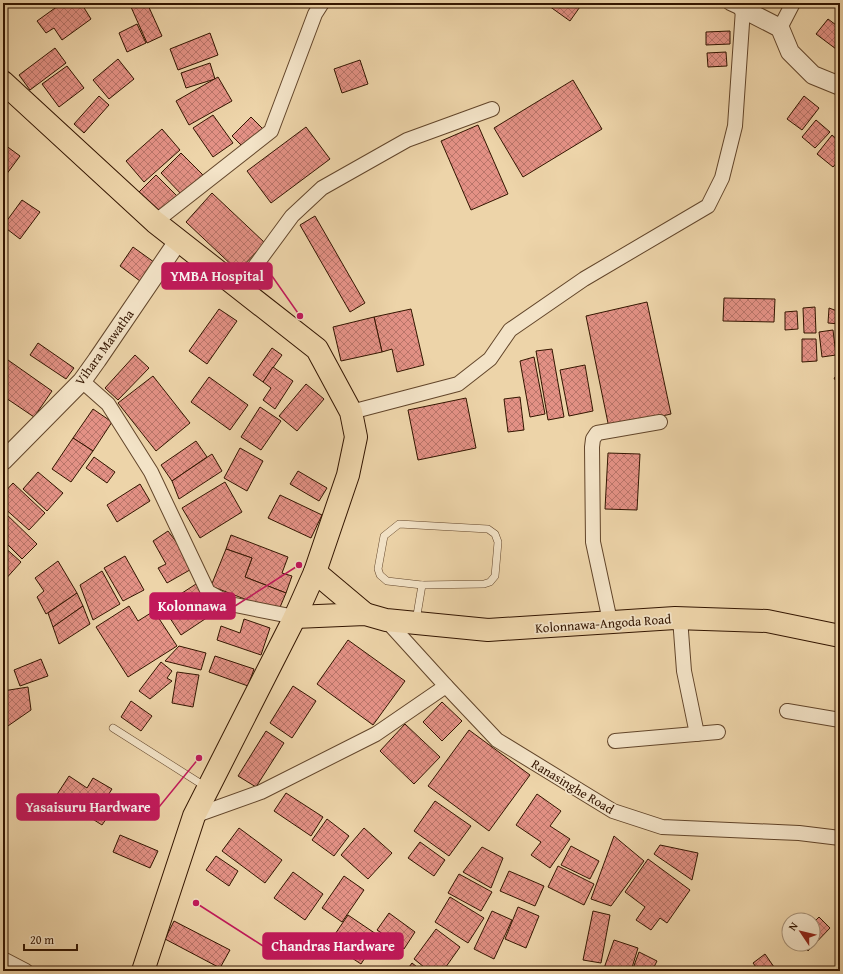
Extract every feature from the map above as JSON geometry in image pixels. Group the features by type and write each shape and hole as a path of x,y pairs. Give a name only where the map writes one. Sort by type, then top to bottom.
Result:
{"main road":[{"path":"3,82 155,222 317,349 351,412 356,437 348,476 315,572 295,617 194,816 143,971"},
{"name":"Kolonnawa-Angoda Road","path":"315,572 365,614"},
{"name":"Kolonnawa-Angoda Road","path":"295,617 365,614 386,620 488,630 610,621 680,618 766,621 840,636"}],"street":[{"path":"155,222 271,131 315,14 322,3"},
{"path":"780,28 793,3"},
{"path":"351,412 458,384 490,359 510,330 584,278 708,206 722,178 735,126 736,6 780,28 790,52 813,75 840,86"},
{"path":"238,288 292,216 322,188 406,140 492,109"},
{"name":"Vihara Mawatha","path":"3,461 82,381 178,241"},
{"path":"82,381 108,404 152,472 208,592 230,604 295,617"},
{"path":"610,621 593,542 593,440 597,433 660,422"},
{"path":"680,618 684,672 697,734"},
{"name":"Ranasinghe Road","path":"386,620 497,740 613,811 662,827 799,833 840,838"},
{"path":"194,816 261,792 376,734 446,686"},
{"path":"787,711 840,720"},
{"path":"615,741 718,732"},
{"path":"3,959 26,971"}],"lane":[{"path":"400,524 488,529 495,534 498,542 495,576 490,582 484,584 422,585 387,581 380,575 378,569 384,536 400,524"},
{"path":"415,623 422,585"},
{"path":"113,728 208,788"}],"building":[{"path":"62,3 81,3 91,19 62,40 54,28 46,33 37,21"},
{"path":"139,3 147,3 162,36 147,43 131,7"},
{"path":"551,3 582,4 570,21 549,6"},
{"path":"828,19 840,28 840,52 816,34"},
{"path":"137,24 146,43 127,52 119,33"},
{"path":"730,31 730,44 706,45 706,32"},
{"path":"210,33 218,55 178,70 170,49"},
{"path":"55,48 66,63 30,90 19,75"},
{"path":"726,52 727,66 708,67 707,53"},
{"path":"118,59 134,79 109,99 93,80"},
{"path":"360,60 368,84 342,93 334,69"},
{"path":"210,63 215,79 186,88 181,73"},
{"path":"67,66 84,88 59,107 42,84"},
{"path":"218,77 232,101 189,125 176,101"},
{"path":"573,80 602,129 523,177 494,128"},
{"path":"99,96 109,105 84,133 74,124"},
{"path":"804,96 819,108 802,130 787,119"},
{"path":"213,115 233,143 213,157 193,128"},
{"path":"251,117 264,130 245,149 232,136"},
{"path":"816,120 830,132 815,148 802,137"},
{"path":"478,125 508,194 471,210 441,141"},
{"path":"306,127 330,159 271,203 247,171"},
{"path":"162,129 180,150 144,182 126,161"},
{"path":"832,135 840,142 840,159 833,167 817,154"},
{"path":"5,145 20,156 3,179 3,149"},
{"path":"181,153 204,176 183,196 161,173"},
{"path":"156,175 179,198 160,216 138,193"},
{"path":"212,193 265,243 238,271 186,222"},
{"path":"22,200 40,212 20,239 3,226"},
{"path":"315,216 365,303 350,312 300,225"},
{"path":"133,247 158,265 144,284 120,266"},
{"path":"724,298 775,299 774,322 723,321"},
{"path":"647,302 671,414 609,428 586,316"},
{"path":"815,307 816,333 804,333 803,308"},
{"path":"829,308 840,312 840,324 828,323"},
{"path":"219,309 237,321 207,364 189,351"},
{"path":"411,309 424,365 397,372 392,349 382,352 374,317"},
{"path":"797,311 798,329 785,330 785,312"},
{"path":"374,317 382,352 341,361 333,327"},
{"path":"833,330 836,355 822,357 819,332"},
{"path":"802,339 816,339 817,361 802,362"},
{"path":"38,343 74,368 66,379 30,355"},
{"path":"272,348 282,355 263,382 253,375"},
{"path":"552,349 564,417 548,420 536,351"},
{"path":"135,355 149,368 118,400 105,388"},
{"path":"534,357 545,414 530,417 520,361"},
{"path":"8,360 52,391 34,417 3,396 3,368"},
{"path":"585,365 593,411 569,416 560,370"},
{"path":"273,367 293,381 275,409 263,400 271,388 263,382"},
{"path":"840,374 840,388 834,378"},
{"path":"153,376 190,423 156,451 118,403"},
{"path":"209,377 248,405 230,430 191,402"},
{"path":"306,384 324,399 297,431 279,416"},
{"path":"520,397 524,430 508,432 504,399"},
{"path":"466,398 476,448 418,460 408,410"},
{"path":"260,407 281,421 261,450 241,437"},
{"path":"93,409 112,422 93,451 73,438"},
{"path":"73,438 93,451 71,482 52,469"},
{"path":"196,441 207,457 172,481 161,465"},
{"path":"240,448 263,461 247,491 224,478"},
{"path":"608,453 640,454 637,510 605,509"},
{"path":"212,454 222,471 179,499 172,481"},
{"path":"94,457 115,472 107,483 86,468"},
{"path":"298,471 327,488 319,501 290,484"},
{"path":"38,472 63,493 47,511 23,489"},
{"path":"225,482 242,512 200,538 182,508"},
{"path":"13,483 45,513 29,530 3,507 3,494"},
{"path":"140,484 150,501 117,522 107,505"},
{"path":"280,495 322,515 311,538 268,518"},
{"path":"3,511 37,544 22,559 3,540"},
{"path":"168,531 195,567 167,583 158,568 166,564 153,541"},
{"path":"231,535 288,557 282,573 292,576 286,593 245,577 252,558 226,549"},
{"path":"3,546 21,562 3,582"},
{"path":"226,549 252,558 245,577 286,593 278,612 211,586"},
{"path":"125,556 144,590 123,601 104,568"},
{"path":"58,561 77,593 46,614 37,597 44,591 35,578"},
{"path":"102,571 120,604 93,620 80,585"},
{"path":"196,584 214,613 181,635 162,606"},
{"path":"77,593 83,606 53,627 48,613"},
{"path":"83,606 90,624 59,644 53,627"},
{"path":"129,606 138,621 154,611 177,646 128,677 96,627"},
{"path":"244,619 270,628 261,655 217,640 221,626 240,633"},
{"path":"348,640 405,681 373,725 317,684"},
{"path":"179,646 206,653 201,670 165,661"},
{"path":"215,656 254,669 248,686 209,672"},
{"path":"41,659 48,676 20,686 14,670"},
{"path":"161,662 172,671 167,678 172,681 150,699 139,691"},
{"path":"177,672 199,675 193,707 172,703"},
{"path":"293,686 316,701 292,738 270,723"},
{"path":"28,687 31,710 5,728 3,691"},
{"path":"131,701 152,716 141,731 121,717"},
{"path":"442,702 462,721 442,741 423,722"},
{"path":"405,724 440,757 414,784 380,751"},
{"path":"469,730 530,775 489,831 428,786"},
{"path":"266,731 284,743 256,787 238,776"},
{"path":"69,776 87,788 93,778 112,789 103,803 113,809 102,825 56,796"},
{"path":"286,793 323,817 311,836 274,811"},
{"path":"537,794 561,811 550,826 570,839 550,868 531,855 541,842 516,825"},
{"path":"435,801 471,826 449,856 414,831"},
{"path":"327,819 349,836 334,856 312,840"},
{"path":"239,828 282,860 265,883 222,851"},
{"path":"364,828 392,853 368,879 341,855"},
{"path":"120,835 158,851 150,868 113,852"},
{"path":"614,836 644,861 611,906 591,899"},
{"path":"420,842 445,860 434,876 408,858"},
{"path":"660,845 698,853 692,880 654,854"},
{"path":"571,846 599,861 590,879 561,865"},
{"path":"482,847 503,858 491,888 463,872"},
{"path":"216,856 238,871 229,886 206,870"},
{"path":"648,859 690,890 667,923 660,918 651,930 636,920 645,907 625,892"},
{"path":"558,866 594,884 584,905 548,887"},
{"path":"509,871 544,886 535,906 500,891"},
{"path":"293,872 323,894 305,920 274,898"},
{"path":"459,874 492,892 481,911 448,893"},
{"path":"344,876 364,890 342,922 322,908"},
{"path":"450,897 484,918 468,943 435,922"},
{"path":"518,907 539,916 526,948 505,939"},
{"path":"492,911 512,920 494,959 474,949"},
{"path":"593,911 610,915 601,963 583,960"},
{"path":"389,913 415,932 404,949 377,930"},
{"path":"348,915 379,936 361,964 329,943"},
{"path":"821,919 830,928 821,937"},
{"path":"174,921 230,950 220,968 165,939"},
{"path":"436,929 460,947 443,971 429,971 414,959"},
{"path":"614,940 638,948 631,971 603,971"},
{"path":"639,952 657,961 652,971 632,971"},
{"path":"765,954 774,967 768,971 759,971 753,963"},
{"path":"412,963 422,971 406,971"}],"place":[{"name":"YMBA Hospital","path":"300,316"},
{"name":"Kolonnawa","path":"299,565"},
{"name":"Yasaisuru Hardware","path":"199,758"},
{"name":"Chandras Hardware","path":"196,903"}]}
